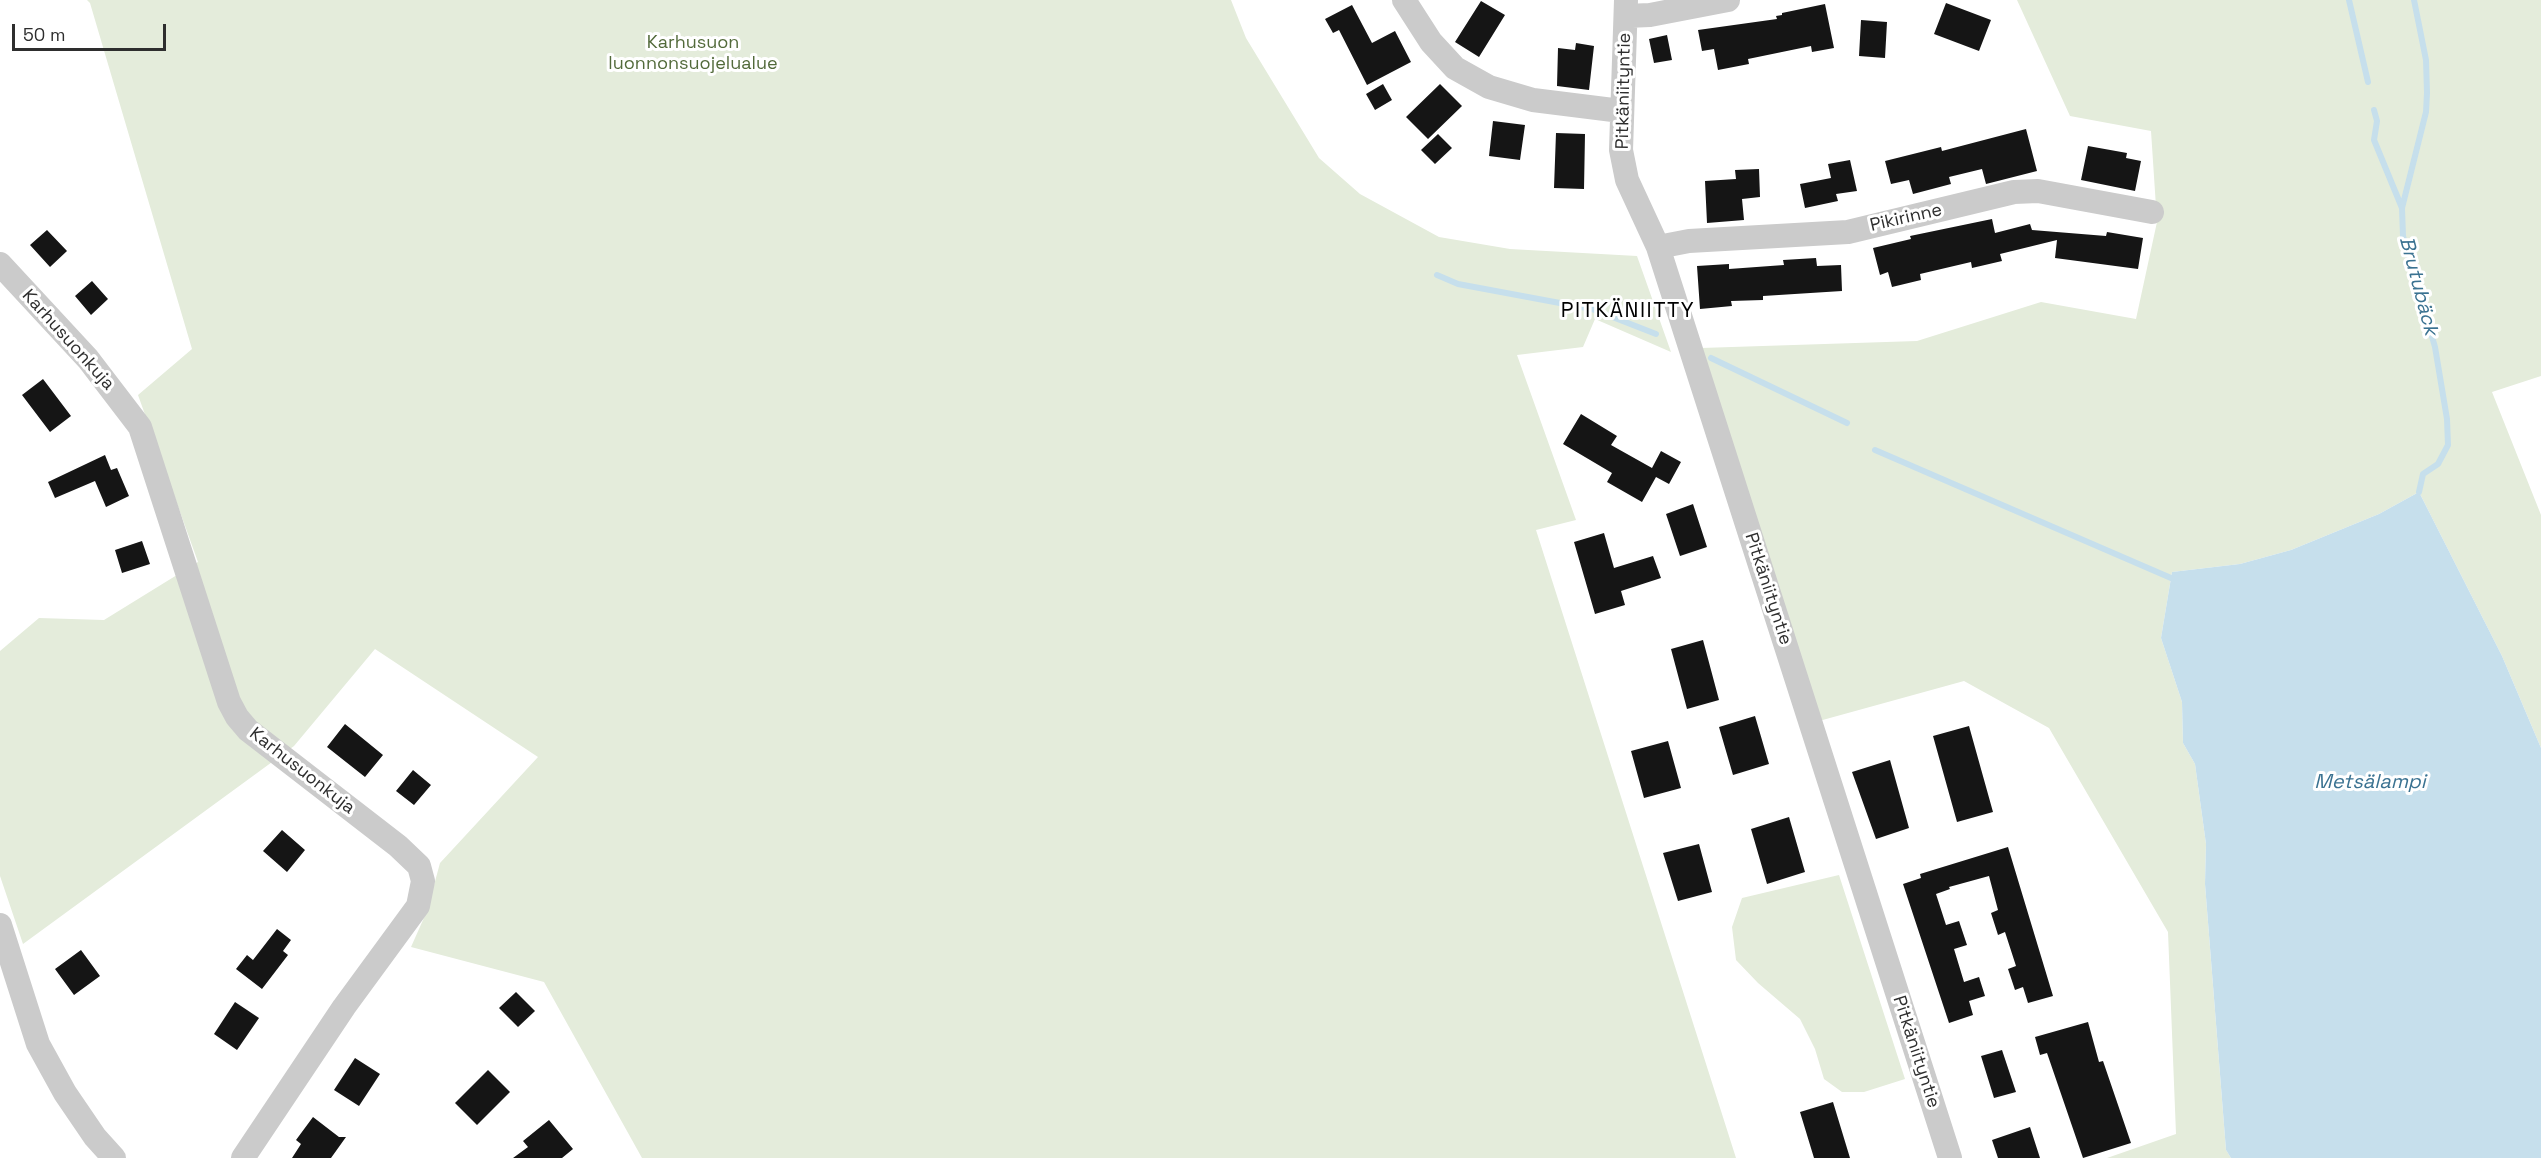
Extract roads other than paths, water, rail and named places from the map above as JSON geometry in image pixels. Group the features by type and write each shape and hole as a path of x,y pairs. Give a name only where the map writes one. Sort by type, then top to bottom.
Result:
{"street":[{"path":"1404,0 1431,42 1455,68 1489,87 1533,100 1621,111"},
{"path":"1626,8 1650,15 1728,0"},
{"name":"Pitkäniityntie","path":"1626,8 1621,150 1627,180 1658,247 1950,1158"},
{"name":"Pikirinne","path":"1658,247 1689,241 1848,232 2014,192 2038,191 2152,212"},
{"name":"Karhusuonkuja","path":"0,264 88,359 140,428 229,702 237,717 248,730 398,846 418,866 423,881 418,906 344,1007 243,1158"},
{"path":"0,925 38,1044 65,1093 95,1137 114,1158"}],"water":[{"name":"Metsälampi","path":"2419,492 2502,656 2541,748 2541,1158 2231,1158 2226,1150 2205,884 2206,844 2195,764 2183,743 2182,702 2161,638 2172,572 2240,564 2291,550 2379,514"}],"waterway":[{"path":"2349,0 2368,82"},
{"name":"Brutubäck","path":"2414,0 2426,60 2427,93 2426,112 2402,208 2403,236 2435,347 2447,419 2448,445 2438,464 2423,474 2419,492"},
{"path":"2374,110 2377,121 2374,140 2402,208"},
{"path":"1437,275 1458,284 1592,309 1656,334"},
{"path":"1711,358 1847,423"},
{"path":"1875,450 2171,578"}],"district":[{"name":"PITKÄNIITTY","path":"1628,311"}],"park label":[{"name":"Karhusuon luonnonsuojelualue","path":"693,53"}]}
